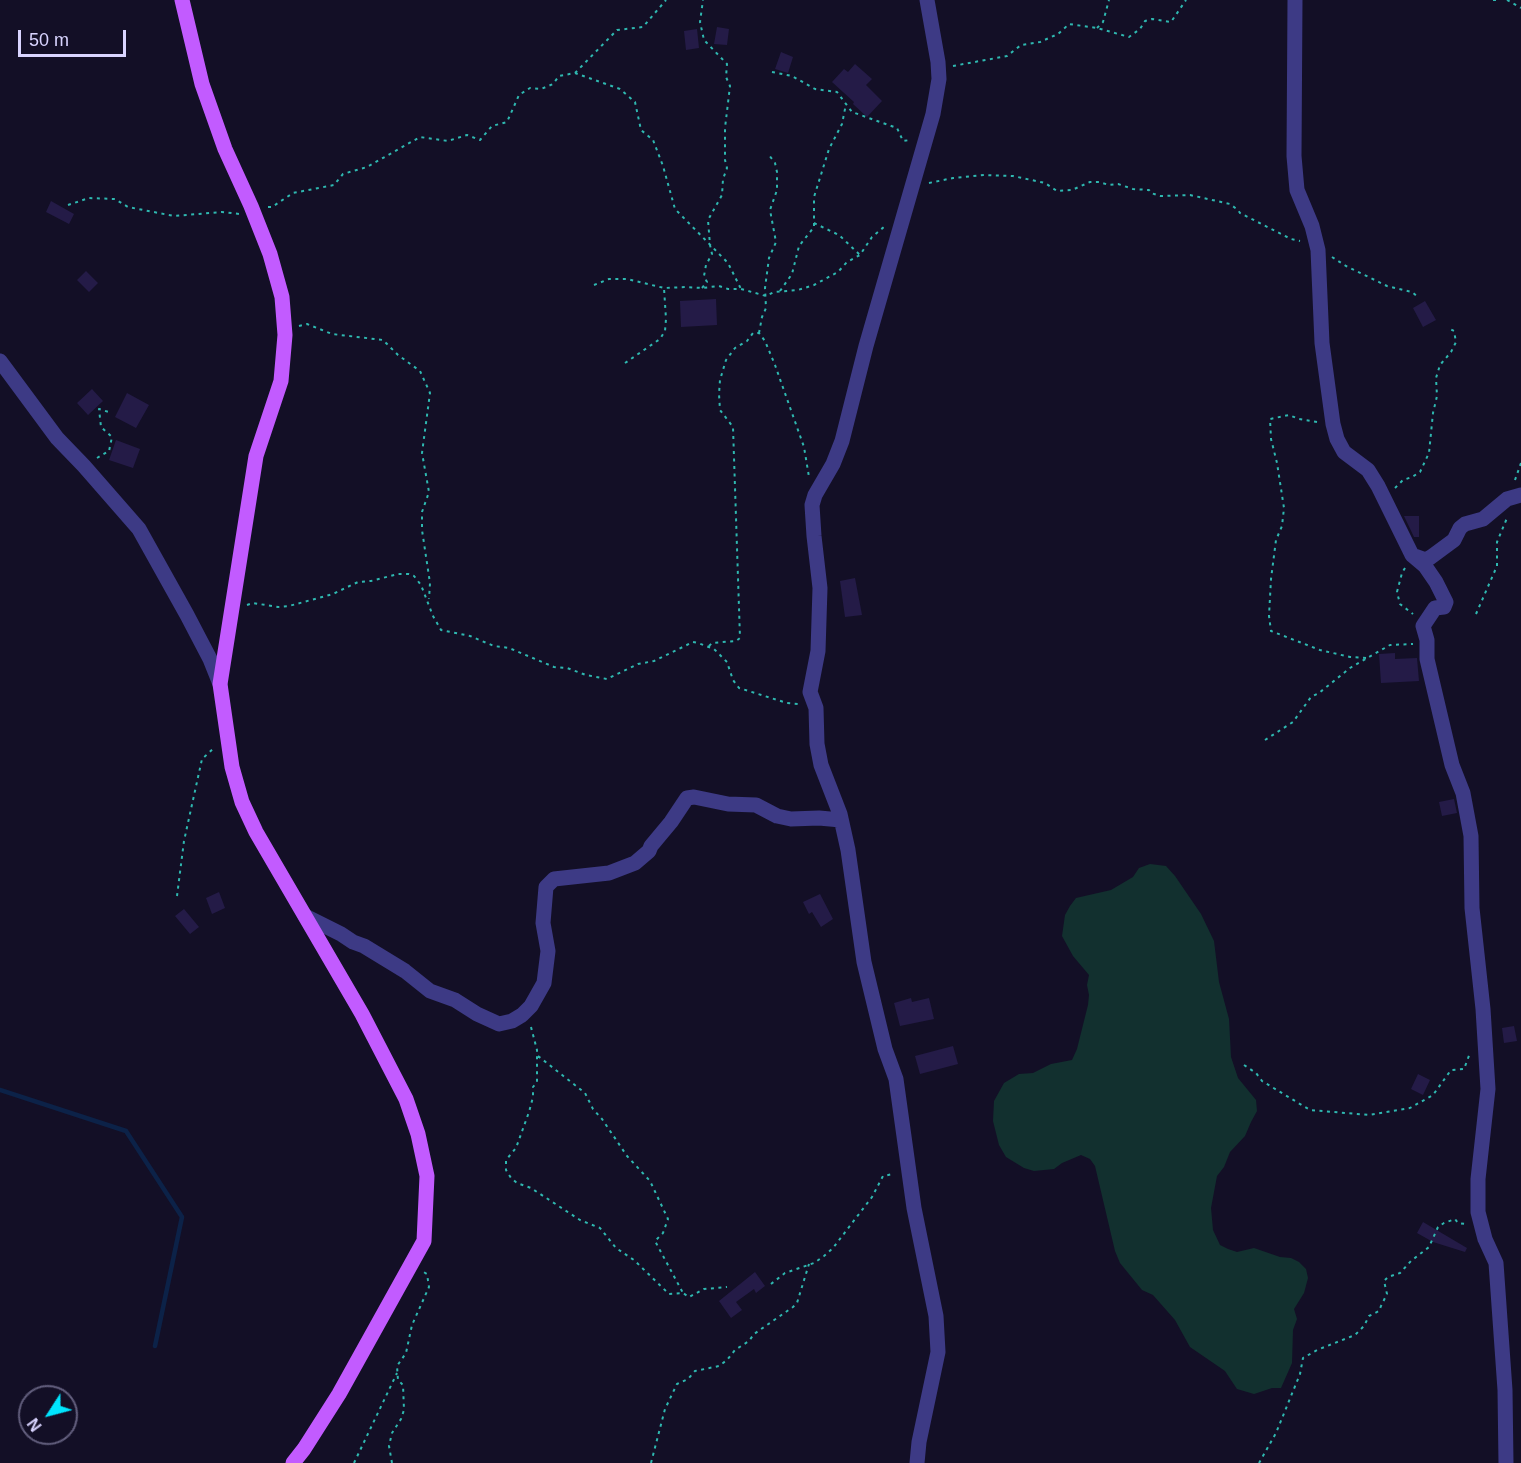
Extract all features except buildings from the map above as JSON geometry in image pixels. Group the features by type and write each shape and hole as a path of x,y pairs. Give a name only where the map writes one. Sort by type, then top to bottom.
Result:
{"main road":[{"path":"182,0 202,84 225,149 270,254 282,297 284,329 281,381 256,456 220,684 232,767 242,802 256,832 386,1058 406,1100 418,1134 427,1176 424,1241 339,1394 304,1449 292,1463"}],"street":[{"path":"917,1463 919,1442 938,1352 938,1332 914,1208 896,1079 885,1049 864,962 848,850 841,820 821,765 817,744 816,708 810,692 818,651 820,588 812,515 815,495 833,464 842,441 866,346 927,137 937,93 938,62 927,0"},
{"path":"1295,0 1294,156 1297,190 1318,246 1321,272 1322,343 1332,419 1344,452 1368,470 1412,555 1425,566 1446,602 1444,606 1434,608 1423,626 1427,640 1427,659 1452,765 1463,793 1471,836 1472,908 1488,1089 1478,1179 1478,1212 1485,1239 1496,1263 1505,1390 1506,1463"},
{"path":"0,361 57,438 139,529 192,624 220,684"},
{"path":"1412,555 1426,560 1431,558 1454,540 1460,528 1484,519 1517,496"},
{"path":"305,916 405,970 430,991 455,1000 488,1020 500,1024 512,1021 524,1013 531,1006 544,983 548,951 543,923 546,887 554,879 609,873 635,863 649,851 687,798 694,797 728,804 756,804 777,816 790,819 841,820"}],"path":[{"path":"574,73 617,30 643,27 666,0"},
{"path":"702,288 707,282 704,276 706,265 712,254 708,220 722,195 723,179 727,168 725,128 730,86 726,77 727,64 704,40 700,22 703,0"},
{"path":"1097,28 1103,22 1109,0"},
{"path":"938,62 946,69 1007,56 1021,45 1040,42 1058,34 1069,24 1097,28 1129,37 1140,29 1145,21 1152,19 1171,22 1186,0"},
{"path":"1507,0 1521,8"},
{"path":"772,72 792,76 814,89 837,92 852,112 897,128 903,141 927,137"},
{"path":"68,205 89,198 115,199 128,207 174,216 222,212 239,215 250,204 272,207 293,193 334,185 343,174 367,167 420,137 448,141 467,135 480,140 492,126 507,122 519,95 530,88 541,89 553,84 559,76 574,73 620,89 635,102 641,130 653,140 675,210 728,263 741,289"},
{"path":"780,291 792,274 799,246 814,227 814,197 829,149 842,124 846,104"},
{"path":"769,154 775,164 777,176 777,190 770,210 776,242 769,258 766,308 759,333 775,365 804,447 809,477 815,495"},
{"path":"914,181 928,183 984,175 1013,176 1045,183 1057,191 1072,190 1090,182 1099,182 1149,190 1161,196 1190,195 1230,204 1240,213 1291,239 1318,246 1346,266 1387,286 1412,291 1419,298"},
{"path":"594,285 609,279 627,279 664,288 719,286 766,296 780,291 798,290 838,273 847,262 860,255 872,237 893,220 904,217"},
{"path":"814,223 839,235 860,255"},
{"path":"625,363 660,339 665,331 664,288"},
{"path":"284,329 307,324 332,334 382,340 398,355 420,370 430,393 422,453 429,492 422,512 429,602"},
{"path":"1388,507 1396,487 1403,480 1420,472 1429,453 1437,396 1436,378 1440,365 1456,342 1454,331 1450,328"},
{"path":"709,646 712,643 736,641 740,638 733,427 720,410 720,380 730,353 753,333 759,333"},
{"path":"84,466 109,451 112,437 101,426 99,409 112,413"},
{"path":"1332,419 1314,422 1289,415 1269,419 1270,439 1277,463 1284,508 1282,526 1276,540 1269,616 1271,631 1350,657 1367,658"},
{"path":"1476,614 1497,566 1497,542 1517,496 1513,488 1521,463"},
{"path":"1412,555 1402,573 1397,592 1400,604 1416,617 1426,621"},
{"path":"232,607 253,603 278,607 289,606 333,594 358,582 404,573 418,580 441,630 470,636 494,646 509,648 548,665 567,668 601,679 607,679 638,664 654,661 693,642 714,649 727,662 733,680 739,688 787,703 816,708"},
{"path":"1265,740 1293,722 1311,697 1350,668 1390,645 1413,644 1427,640"},
{"path":"177,896 184,841 202,759 216,747 227,732"},
{"path":"524,1013 530,1026 537,1055 537,1082 533,1087 533,1097 516,1148 506,1160 508,1174 514,1181 531,1188 580,1220 600,1228 616,1248 629,1256 669,1294 683,1293"},
{"path":"1244,1065 1262,1081 1311,1110 1369,1115 1410,1108 1433,1095 1452,1070 1464,1069 1468,1056 1476,1047 1486,1047"},
{"path":"537,1055 585,1093 593,1109 627,1156 650,1181 668,1219 663,1233 655,1241 683,1293 689,1297 704,1289 727,1287"},
{"path":"771,1284 785,1273 814,1263 833,1248 872,1197 883,1176 895,1173 908,1164"},
{"path":"1259,1463 1276,1433 1300,1374 1303,1358 1355,1335 1364,1326 1369,1316 1378,1311 1381,1306 1387,1294 1384,1281 1400,1273 1415,1257 1429,1247 1438,1227 1455,1219 1458,1223 1468,1226 1481,1224"},
{"path":"651,1463 665,1409 677,1384 688,1379 695,1371 719,1366 754,1334 793,1307 801,1293 808,1264"},
{"path":"393,1463 388,1446 404,1410 403,1385 398,1380 397,1366 406,1353 412,1325 429,1287 427,1274 411,1267"},
{"path":"354,1463 397,1373"}],"green space":[{"path":"1150,864 1166,866 1175,876 1201,914 1214,941 1219,982 1229,1019 1231,1057 1238,1078 1256,1100 1257,1111 1245,1136 1230,1152 1224,1167 1217,1176 1211,1208 1213,1230 1220,1245 1228,1249 1237,1252 1254,1248 1280,1257 1291,1258 1306,1269 1308,1278 1304,1293 1294,1309 1297,1319 1293,1330 1292,1363 1281,1388 1272,1388 1254,1394 1237,1389 1225,1371 1190,1347 1175,1320 1153,1295 1142,1290 1120,1263 1115,1251 1095,1166 1090,1159 1081,1155 1054,1169 1034,1171 1024,1168 1006,1157 999,1145 993,1121 994,1101 1004,1083 1019,1074 1033,1073 1051,1064 1072,1060 1077,1049 1088,1005 1089,975 1073,956 1062,936 1065,915 1070,906 1076,898 1111,890 1133,877 1139,868"}],"waterway":[{"path":"0,1090 126,1131 182,1217 155,1346"}]}
